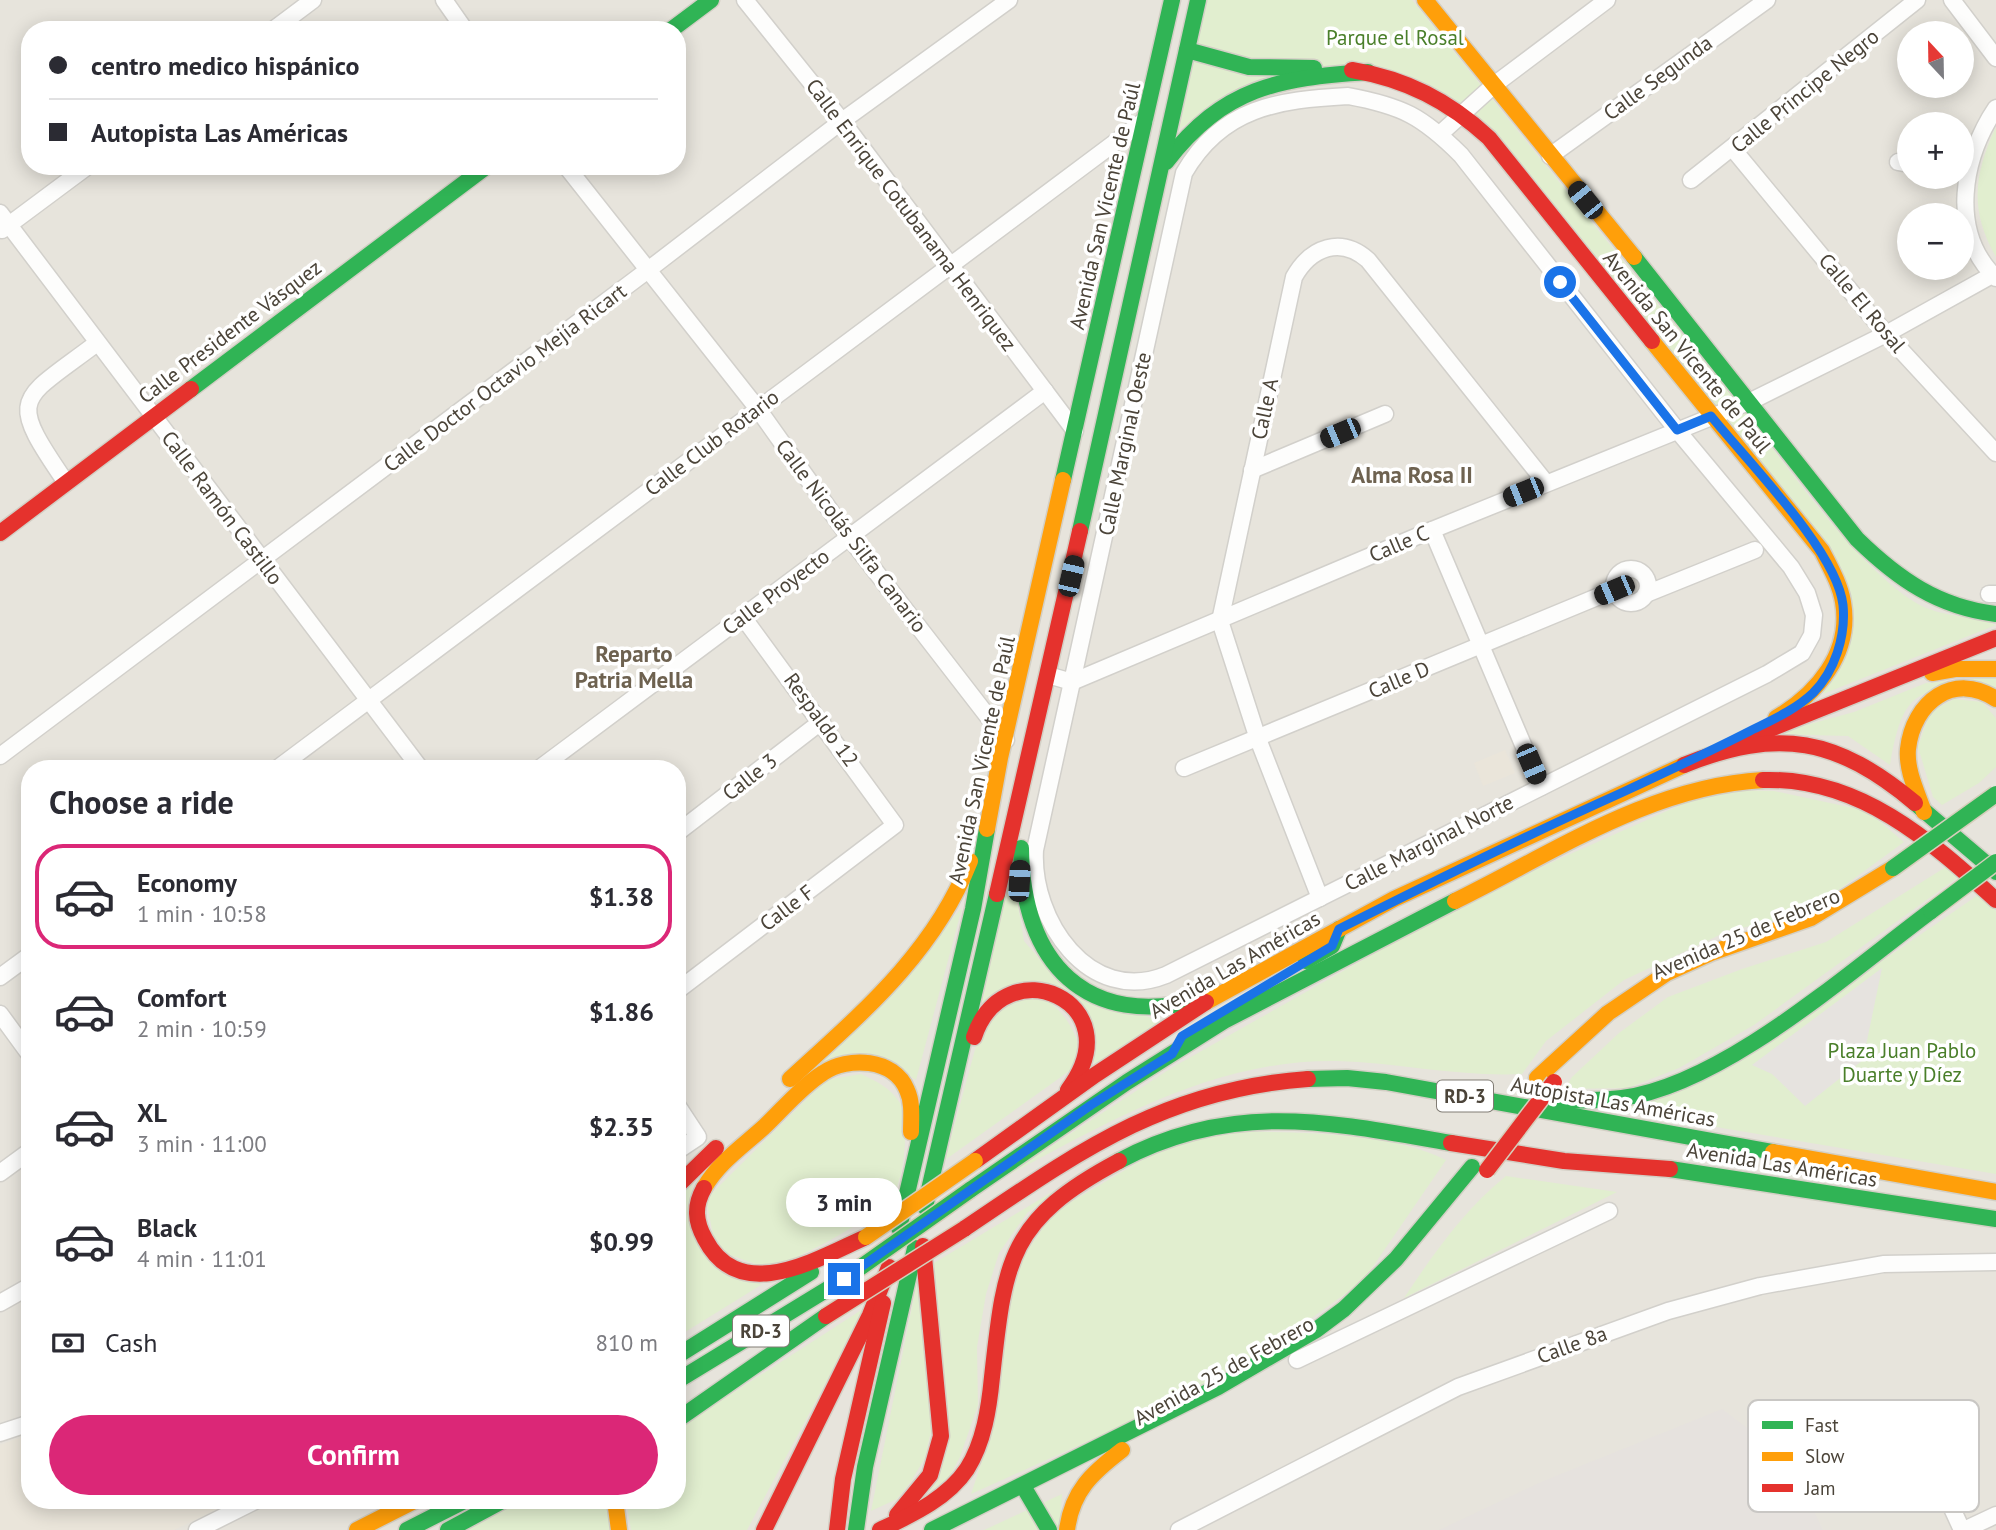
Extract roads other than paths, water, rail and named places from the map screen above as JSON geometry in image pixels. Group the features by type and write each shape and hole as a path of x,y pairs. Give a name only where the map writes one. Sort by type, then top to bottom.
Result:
{"main road":[{"path":"683,21 711,0"},
{"name":"Avenida San Vicente de Paúl","path":"837,1530 843,1479 973,909 1000,758 1172,0"},
{"name":"Avenida San Vicente de Paúl","path":"856,1530 865,1467 1127,329 1198,0"},
{"name":"Avenida San Vicente de Paúl","path":"1425,0 1751,401 1851,532 1874,556 1919,592 1944,604 1996,614"},
{"name":"Avenida San Vicente de Paúl","path":"1187,50 1225,65 1248,69 1336,68 1368,72 1407,83 1463,112 1489,138 1822,551 1843,603 1844,623 1841,643 1824,680 1812,694 1790,711 1692,761"},
{"path":"1160,172 1181,139 1204,116 1247,92 1306,76 1368,72"},
{"name":"Calle Presidente Vásquez","path":"3,524 65,481 475,175"},
{"path":"1692,761 1996,638"},
{"path":"1888,681 1955,669 1996,669"},
{"path":"1924,812 1908,749 1915,723 1926,704 1941,691 1959,687 1988,691 1996,699"},
{"name":"Avenida Las Américas","path":"686,1350 866,1237 1060,1099 1218,995 1339,929 1512,842 1692,761 1773,744 1807,744 1839,751 1882,777 1996,872"},
{"path":"760,1107 852,1022 921,950 943,922 965,879 1000,758"},
{"path":"1027,764 1019,881 1032,929 1063,973 1084,989 1131,1008 1182,1005 1218,995"},
{"name":"RD-3","path":"686,1376 844,1279 1091,1105 1224,1021 1345,956 1651,806 1698,789 1737,781 1805,785 1845,795 1879,809 1917,831 1996,900"},
{"name":"Avenida 25 de Febrero","path":"932,1530 1122,1450 1297,1360 1347,1326 1388,1291 1479,1169 1537,1078 1577,1036 1644,985 1692,960 1782,930 1828,910 1893,868 1996,794"},
{"path":"1925,866 1996,813"},
{"path":"1502,1103 1624,1098 1680,1081 1744,1050 1996,862"},
{"name":"Avenida 25 de Febrero","path":"965,1530 1027,1492 1316,1330 1344,1309 1479,1169 1593,1036 1650,997 1705,969 1815,933 1850,914"},
{"path":"1172,1054 1182,1036 1332,946 1339,929"},
{"path":"944,1132 978,1022 986,1011 1000,1000 1020,992 1057,992 1079,1013 1089,1039 1084,1069 1060,1099"},
{"path":"866,1237 783,1272 763,1276 741,1273 713,1255 697,1223 696,1208 708,1179 825,1072 854,1062 865,1061 895,1073 905,1086 912,1104 910,1180"},
{"name":"Autopista Las Américas","path":"686,1400 826,1316 1131,1123 1213,1094 1274,1082 1348,1078 1996,1192"},
{"name":"Avenida Las Américas","path":"883,1528 931,1502 966,1471 980,1442 1006,1275 1016,1250 1031,1227 1068,1192 1146,1147 1186,1132 1258,1119 1310,1122 1623,1169 1675,1169 1996,1219"},
{"path":"686,1177 740,1126"},
{"path":"883,1528 930,1475 941,1436 921,1223"},
{"path":"764,1530 870,1315 895,1250"},
{"path":"686,1414 826,1316"},
{"path":"1067,1530 1069,1511 1078,1486 1122,1450"},
{"path":"1027,1492 1049,1530"},
{"path":"357,1530 396,1509"},
{"path":"407,1530 448,1509"},
{"path":"447,1530 487,1509"},
{"path":"616,1509 619,1530"}],"street":[{"path":"285,21 313,0"},
{"path":"444,0 459,21"},
{"name":"Calle Enrique Cotubanama Henriquez","path":"745,0 842,121 1075,431"},
{"name":"Calle Doctor Octavio Mejía Ricart","path":"0,756 648,270 842,121 1009,0"},
{"path":"1440,134 1494,85 1607,0"},
{"name":"Calle Segunda","path":"1550,156 1767,0"},
{"name":"Calle Principe Negro","path":"1691,180 1734,149 1917,0"},
{"path":"1952,0 1996,58"},
{"name":"Calle Marginal Oeste","path":"1083,963 1064,944 1048,917 1039,895 1034,868 1035,850 1184,173 1200,147 1220,128 1261,109 1296,99 1348,96 1391,104 1440,134 1461,155 1677,430 1778,551 1807,593 1814,615 1812,635 1802,653"},
{"path":"1974,146 1996,108"},
{"name":"Calle Club Rotario","path":"289,760 1147,118"},
{"name":"Calle El Rosal","path":"1734,149 1886,334 1996,453"},
{"path":"3,223 75,175"},
{"name":"Calle Nicolás Silfa Canario","path":"573,175 758,409 849,537 1006,740"},
{"path":"1964,189 1965,208 1974,243 1994,277"},
{"name":"Calle Ramón Castillo","path":"3,223 414,760"},
{"name":"Calle A","path":"1320,898 1258,739 1220,621 1294,277 1302,262 1315,252 1346,246 1357,250 1385,279 1546,483"},
{"name":"Calle C","path":"1072,682 1432,530 1751,401 1994,277"},
{"path":"1127,329 1149,335"},
{"path":"65,481 31,431 27,409 35,390 97,343"},
{"name":"Calle Proyecto","path":"551,760 1045,391"},
{"path":"1252,470 1385,414"},
{"path":"1432,530 1541,787"},
{"path":"1614,590 1617,597 1632,603 1646,594 1755,550"},
{"name":"Calle D","path":"1184,768 1614,590 1618,574 1633,568 1647,578 1646,594"},
{"name":"Respaldo 12","path":"743,617 822,721 895,825"},
{"name":"Calle Marginal Norte","path":"1083,963 1106,977 1128,982 1148,982 1166,975 1766,674 1802,653"},
{"path":"1048,675 1072,682"},
{"name":"Calle 3","path":"686,826 822,721"},
{"name":"Calle F","path":"686,984 895,825"},
{"path":"0,978 21,962"},
{"path":"0,1014 21,1043"},
{"path":"686,1119 698,1137 686,1145"},
{"path":"0,1173 21,1158"},
{"path":"1297,1360 1609,1212"},
{"name":"Calle 8a","path":"1179,1530 1458,1387 1668,1311 1759,1286 1883,1264 1996,1262"},
{"path":"0,1303 21,1291"},
{"path":"0,1433 21,1426"},
{"path":"197,1530 239,1509"},
{"path":"1954,1512 1963,1530 1996,1515"}],"district":[{"name":"Alma Rosa II","path":"1412,475"},
{"name":"Reparto Patria Mella","path":"634,667"}],"park label":[{"name":"Parque el Rosal","path":"1395,38"},
{"name":"Plaza Juan Pablo Duarte y Díez","path":"1902,1063"}]}
